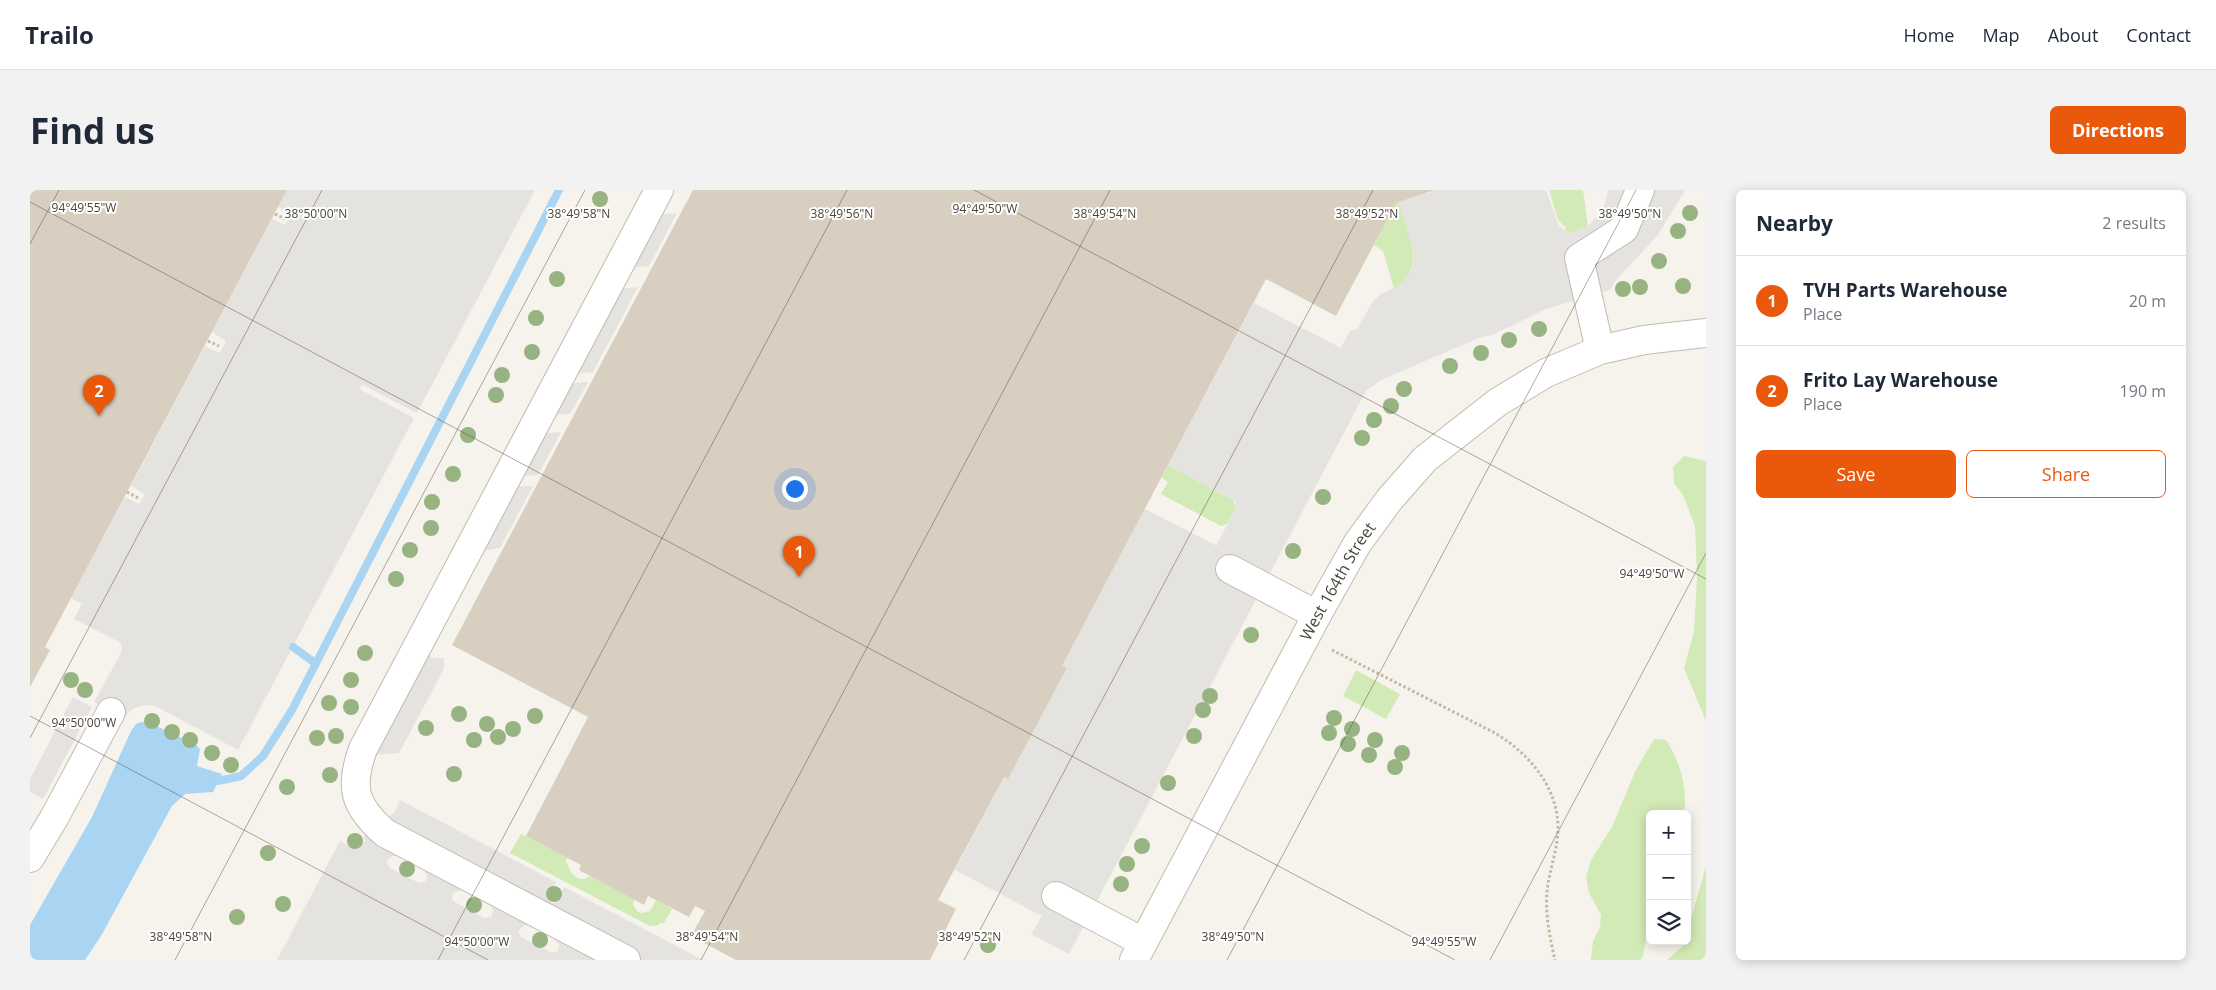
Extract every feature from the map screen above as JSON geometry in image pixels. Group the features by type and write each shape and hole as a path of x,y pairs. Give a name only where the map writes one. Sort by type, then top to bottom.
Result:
{"street":[{"path":"626,960 385,833 362,810 356,790 356,769 363,749 659,190"},
{"path":"1600,350 1579,258 1624,229 1640,190"},
{"name":"West 164th Street","path":"1139,951 1317,615 1357,544 1389,500 1425,459 1498,402 1546,373 1600,350 1644,340 1706,333"},
{"path":"1230,569 1317,615"},
{"path":"30,858 54,818 111,712"},
{"path":"1056,896 1139,951"}],"path":[{"path":"275,214 285,219"},
{"path":"208,341 218,346"},
{"path":"128,492 138,498"},
{"path":"1332,650 1495,733 1511,743 1538,769 1548,788 1556,811 1558,827 1546,893 1547,916 1555,960"}],"green space":[{"path":"1549,190 1583,190 1588,226 1573,233 1565,231 1566,228 1558,220"},
{"path":"1399,202 1413,249 1413,260 1411,271 1405,280 1394,288 1383,251 1374,245 1396,203"},
{"path":"1684,456 1706,461 1706,721 1684,668 1694,632 1697,576 1695,526 1683,495 1674,483 1673,467"},
{"path":"1168,465 1233,500 1236,508 1227,524 1221,526 1161,494 1168,482 1162,478"},
{"path":"1356,670 1400,694 1386,719 1343,696"},
{"path":"1654,739 1666,740 1682,775 1685,794 1684,810 1646,810 1646,939 1643,956 1640,960 1591,960 1593,941 1600,927 1601,915 1589,893 1586,877 1591,860 1612,827 1635,772"},
{"path":"521,834 567,857 566,861 570,869 578,878 590,876 634,899 633,905 638,912 650,911 656,900 672,909 663,924 660,922 659,925 650,926 510,853"},
{"path":"1706,866 1706,960 1667,960 1684,945 1691,945 1691,919"}],"shaded area":[{"path":"287,190 535,190 417,413 363,385 360,386 361,390 414,418 238,750 155,706 137,707 130,711 124,719 94,702 121,653 122,646 119,642 74,619 82,604 71,598 125,497 139,504 145,494 131,486 205,346 220,353 226,341 212,332 272,219 285,225 291,214 278,207"},
{"path":"1437,190 1546,190 1559,226 1565,231 1573,233 1588,226 1599,215 1605,204 1608,190 1685,190 1658,235 1616,280 1610,290 1546,309 1492,335 1481,337 1381,380 1366,391 1069,954 1031,934 1042,916 955,870 1004,777 1008,779 1067,668 1062,666 1145,509 1216,545 1236,508 1235,501 1168,465 1254,303 1341,348 1350,331 1357,329 1373,301 1381,294 1401,284 1412,270 1414,253 1399,202"},
{"path":"677,213 649,266 627,268 655,215"},
{"path":"638,287 593,372 571,374 616,289"},
{"path":"588,382 570,414 549,415 566,384"},
{"path":"561,432 538,475 517,477 539,434"},
{"path":"533,486 500,548 477,552 512,487"},
{"path":"429,654 431,658 444,658 444,669 399,753 374,755"},
{"path":"73,697 92,707 43,799 30,792 30,779"},
{"path":"400,800 556,882 548,898 551,903 556,903 564,887 703,960 277,960 340,841 355,849 359,849 365,841 364,836 394,813","holes":["392,856 398,856 423,868 427,876 426,881 419,883 390,868 386,861","461,890 491,906 493,911 491,917 484,918 453,901 453,893","525,925 532,926 555,939 559,945 558,951 552,953 521,937 518,931"]}],"water":[{"path":"141,722 150,723 195,744 200,749 197,766 222,774 213,792 185,794 172,806 101,936 85,960 30,960 30,925 92,817 131,731 136,724"}],"building":[{"path":"30,190 287,190 45,647 50,650 30,687"},
{"path":"693,190 1435,190 1396,203 1336,316 1266,279 1062,666 1067,668 1008,779 1004,777 938,900 956,909 930,960 736,960 691,936 705,911 695,906 689,917 648,896 644,905 579,870 581,865 526,836 588,717 452,645"}],"waterway":[{"path":"218,781 241,776 263,756 292,710 559,190"},
{"path":"293,647 315,663"}],"place":[{"name":"Frito Lay Warehouse","path":"99,416"},
{"name":"TVH Parts Warehouse","path":"799,577"}]}
